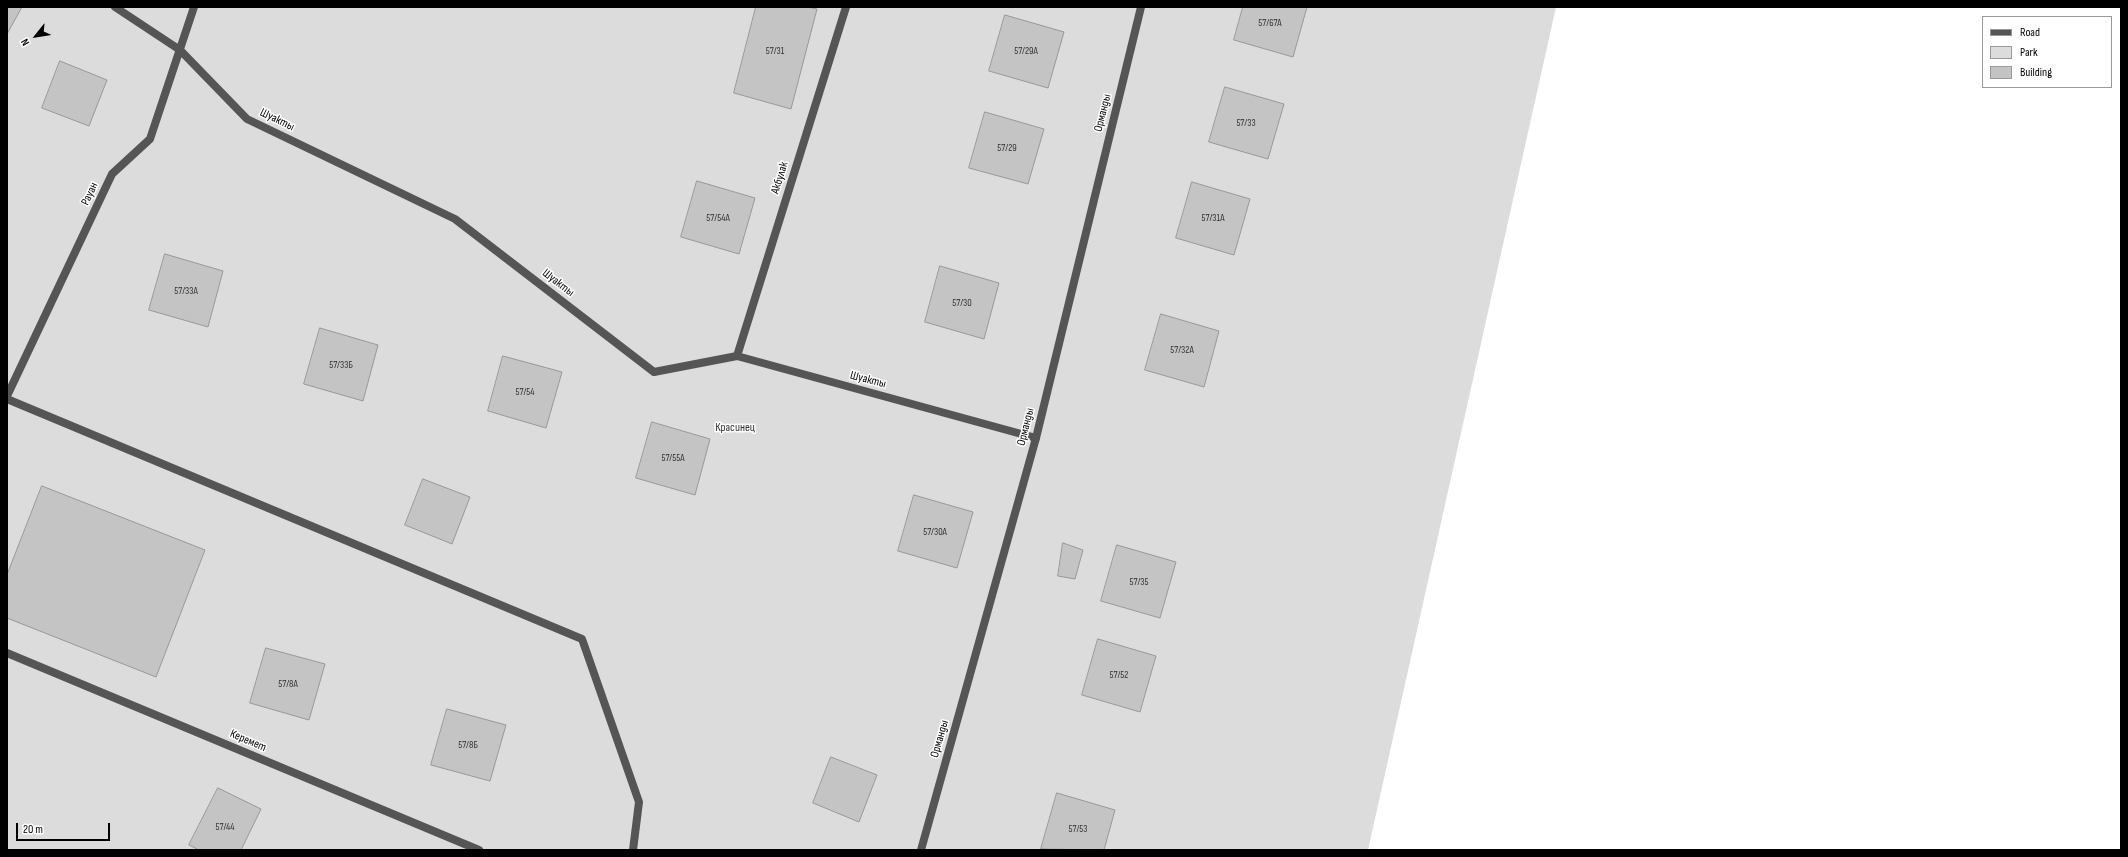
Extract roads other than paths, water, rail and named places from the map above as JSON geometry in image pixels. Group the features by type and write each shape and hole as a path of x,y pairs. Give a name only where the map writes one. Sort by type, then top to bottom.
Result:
{"street":[{"name":"Шуакты","path":"115,7 180,50 247,119 455,219 654,372 737,356 1036,438"},
{"name":"Рауан","path":"7,397 112,174 150,139 194,7"},
{"name":"Акбулак","path":"737,356 846,7"},
{"name":"Орманды","path":"921,850 1036,438 1142,7"},
{"path":"7,397 582,639 638,802 633,850"},
{"name":"Керемет","path":"7,653 479,850"}],"park label":[{"name":"Красинец","path":"735,428"}]}
